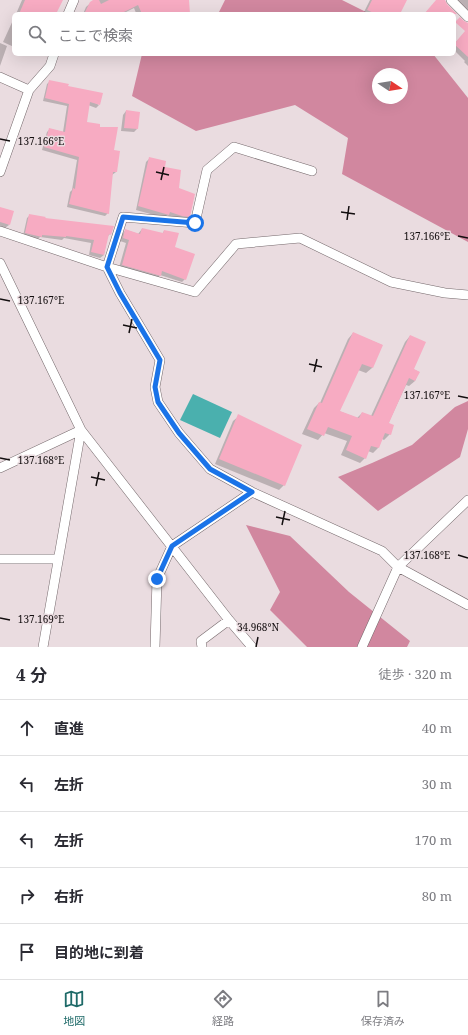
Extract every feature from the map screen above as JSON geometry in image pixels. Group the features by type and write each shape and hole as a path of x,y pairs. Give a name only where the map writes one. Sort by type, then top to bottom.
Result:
{"street":[{"path":"69,12 74,0"},
{"path":"451,0 468,17"},
{"path":"0,172 29,90 50,66 53,56"},
{"path":"0,77 29,90"},
{"path":"312,171 234,147 207,170 195,223 123,217 107,267 120,293 160,360 155,387 158,402 179,433 210,469 252,492 382,551 398,567 468,605"},
{"path":"0,231 107,267 195,292 236,244 300,238 391,282 445,293 468,295"},
{"path":"0,263 81,430 229,620 252,647"},
{"path":"0,468 81,430"},
{"path":"43,647 81,430"},
{"path":"155,647 157,579 172,546 252,492"},
{"path":"362,647 398,567 468,500"},
{"path":"0,559 58,559"},
{"path":"202,647 201,641 229,620"}],"shaded area":[{"path":"225,0 342,0 366,12 219,12"},
{"path":"142,56 435,56 468,98 468,242 342,174 348,138 295,105 196,131 132,96"},
{"path":"468,401 468,429 460,457 378,511 338,477 412,445 455,407"},
{"path":"246,525 290,536 349,592 410,641 407,647 307,647 270,610 280,592"}],"water":[{"path":"193,394 232,412 220,438 180,420"}],"building":[{"path":"25,0 63,0 57,12 20,12"},
{"path":"93,0 99,0 101,4 109,0 189,0 190,12 141,12 138,5 124,12 85,12 90,2"},
{"path":"372,0 407,0 401,12 372,12 367,10"},
{"path":"436,0 445,0 455,12 426,12"},
{"path":"460,17 468,23 468,57 456,46 456,42 465,31 456,23"},
{"path":"49,80 69,84 68,86 103,93 100,105 90,102 87,122 100,124 100,127 118,127 114,150 120,151 117,172 113,172 109,214 69,204 73,188 75,189 79,157 44,147 49,128 65,132 69,104 45,98"},
{"path":"126,110 140,112 138,129 124,128"},
{"path":"149,157 166,161 165,167 181,170 179,188 195,194 190,217 170,212 169,215 138,206"},
{"path":"0,207 14,211 10,225 0,222"},
{"path":"29,214 46,217 45,218 114,226 111,235 109,234 104,255 91,252 94,240 66,236 42,235 42,237 25,233"},
{"path":"142,228 163,233 164,230 179,233 175,247 195,254 186,280 162,271 161,276 122,265 129,240 123,238 125,229 140,234"},
{"path":"353,332 383,345 373,368 362,364 340,411 359,418 362,412 373,416 410,335 426,342 414,369 420,372 415,381 409,378 389,423 394,425 391,435 385,433 379,448 371,446 366,459 346,450 352,436 328,427 324,436 307,429 319,402 322,403"},
{"path":"238,414 302,445 285,486 219,459"}],"route":[{"path":"157,579 172,546 252,492 210,469 179,433 158,402 155,387 160,360 120,293 107,267 123,217 195,223"}]}
